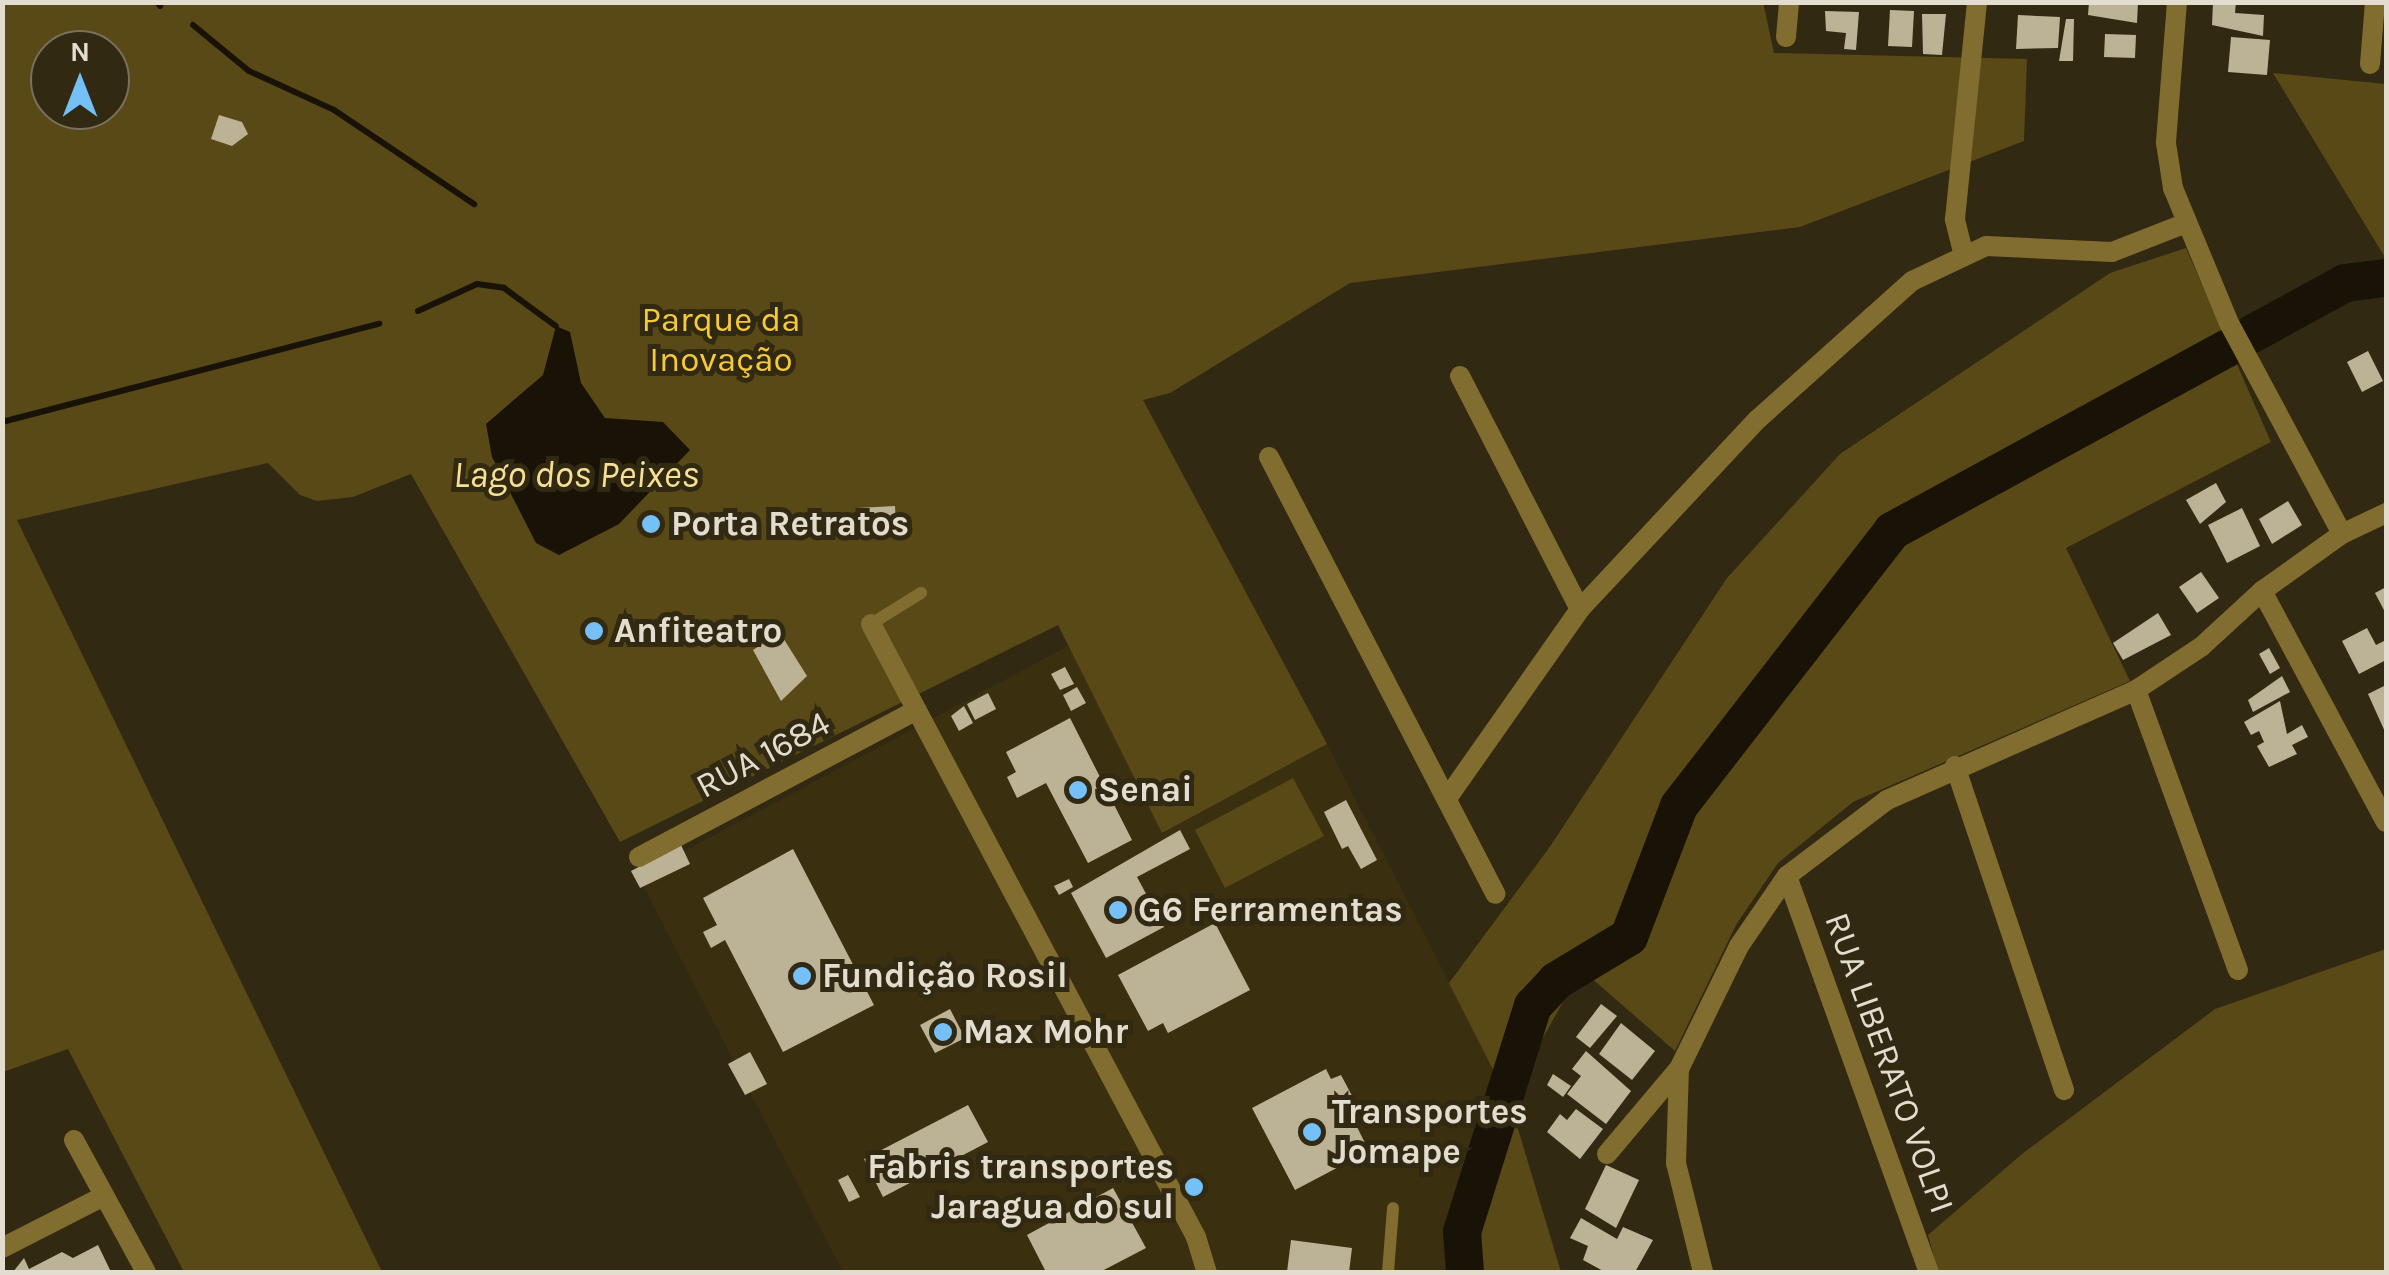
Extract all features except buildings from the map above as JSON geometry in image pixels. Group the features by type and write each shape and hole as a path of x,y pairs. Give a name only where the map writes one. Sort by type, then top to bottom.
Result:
{"street":[{"path":"1786,37 1789,2"},
{"path":"1962,252 1955,218 1977,2"},
{"path":"2177,2 2166,143 2184,224 2228,323 2342,534"},
{"path":"2370,64 2374,2"},
{"path":"1448,797 1580,609 1758,420 1912,282 1962,252 1986,246 2112,252 2184,224"},
{"path":"1460,376 1580,609"},
{"path":"1270,457 1496,894"},
{"path":"1608,1154 1678,1070 1739,946 1787,876 1887,800 1956,766 2136,690 2201,648 2262,591 2342,534 2386,513"},
{"path":"2262,591 2386,822"},
{"path":"871,624 1196,1237 1207,1272"},
{"path":"2136,690 2238,970"},
{"name":"RUA 1684","path":"640,858 917,710"},
{"path":"1956,766 2064,1090"},
{"name":"RUA LIBERATO VOLPI","path":"1787,876 1929,1272"},
{"path":"1678,1070 1676,1163 1704,1272"},
{"path":"74,1140 146,1272"},
{"path":"2,1248 102,1197"}],"lane":[{"path":"871,624 922,594"},
{"path":"1388,1272 1393,1208"}],"shaded area":[{"path":"1068,646 1162,833 1327,744 1509,1099 1561,1272 843,1272 638,876"}],"green space":[{"name":"Parque da Inovação","path":"1763,2 1774,53 2027,59 2024,141 1800,227 1350,283 1170,393 1143,400 1327,744 1162,833 1058,625 620,842 411,474 353,497 317,501 300,495 268,463 17,520 382,1272 184,1272 68,1049 3,1072 3,3"},
{"path":"2273,73 2386,84 2386,259"},
{"path":"2186,248 2271,442 2066,548 2130,681 1853,802 1778,863 1736,925 1675,1051 1589,976 1564,1000 1509,1099 1561,1272 1465,1272 1462,1232 1508,1099 1449,983 1549,848 1727,578 1840,454 2110,273"},
{"path":"1293,778 1324,836 1225,888 1195,830"},
{"path":"2386,949 2386,1272 1938,1272 1928,1235 2022,1154 2215,1009"}],"water":[{"name":"Lago dos Peixes","path":"556,326 570,332 581,383 605,418 663,422 690,450 619,524 559,555 536,543 492,457 486,424 543,375"}],"waterway":[{"path":"157,2 160,6"},
{"path":"193,25 249,71 334,110 474,204"},
{"path":"2252,334 2345,283 2386,278"},
{"path":"418,311 477,284 504,288 556,326"},
{"path":"2,422 379,324"},
{"path":"1465,1272 1462,1232 1533,1006 1556,981 1629,937 1679,806 1892,531 2227,348"}],"place":[{"name":"Porta Retratos","path":"651,524"},
{"name":"Anfiteatro","path":"594,631"},
{"name":"Senai","path":"1078,790"},
{"name":"G6 Ferramentas","path":"1118,910"},
{"name":"Fundição Rosil","path":"802,976"},
{"name":"Max Mohr","path":"943,1032"},
{"name":"Transportes Jomape","path":"1312,1132"},
{"name":"Fabris transportes Jaragua do sul","path":"1194,1187"}]}
